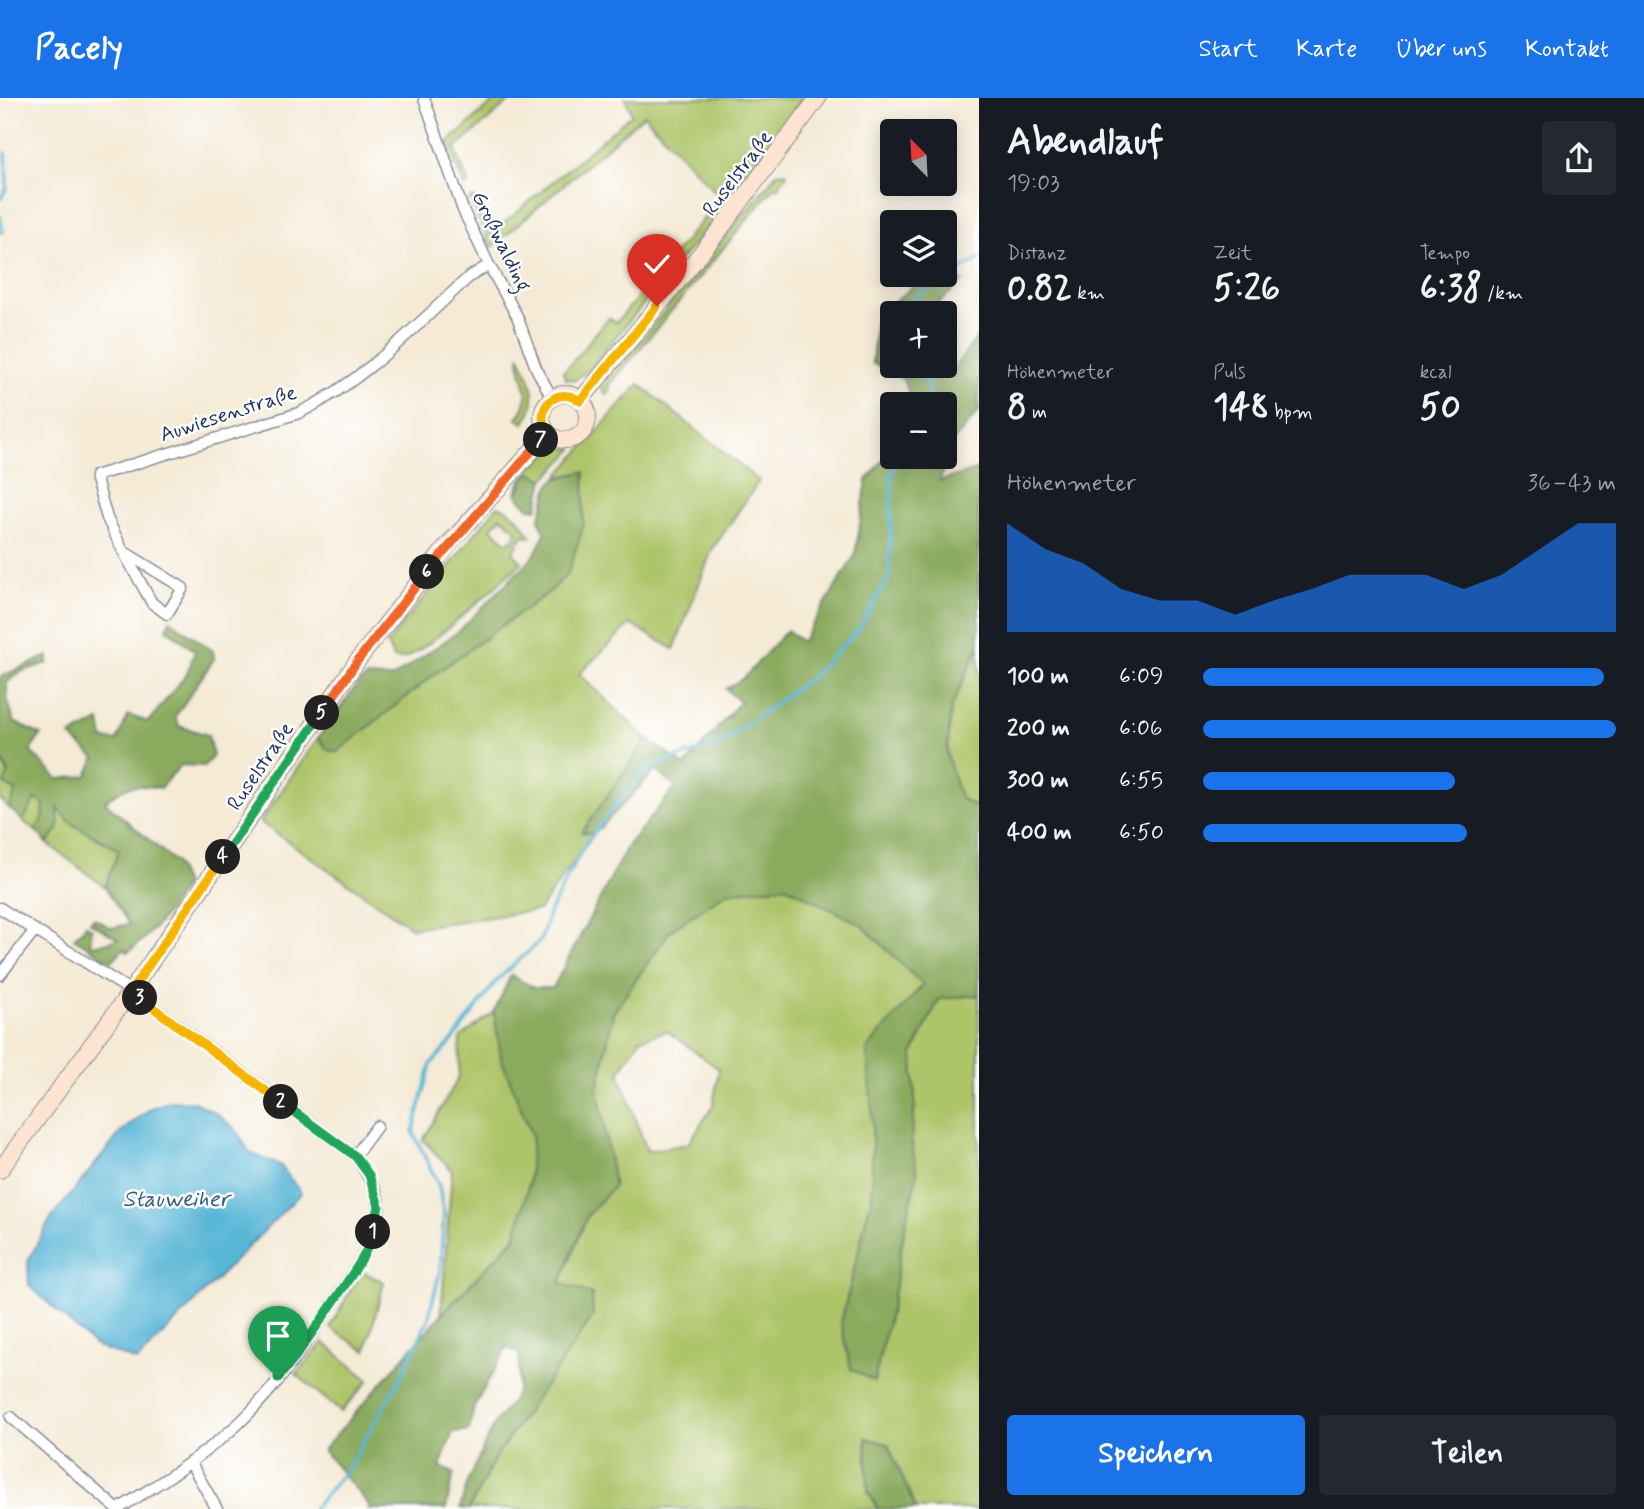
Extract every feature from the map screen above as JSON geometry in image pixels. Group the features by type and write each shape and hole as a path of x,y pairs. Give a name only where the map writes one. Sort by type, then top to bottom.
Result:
{"main road":[{"name":"Ruselstraße","path":"580,401 719,231 818,98"},
{"path":"570,395 580,401 588,418 583,430 568,440 548,433 542,421 542,412 552,398 570,395"},
{"name":"Ruselstraße","path":"0,1170 131,991 358,660 447,547 548,433"}],"street":[{"name":"Großwalding","path":"424,98 459,200 489,265 517,316 536,368 552,398"},
{"name":"Auwiesenstraße","path":"123,551 183,588 167,614 152,603 123,551 107,518 95,476 299,413 315,405 353,382 469,277 489,265"},
{"path":"0,908 131,991 355,1156 369,1175 379,1206 370,1246 304,1346 259,1402 237,1425 190,1462 117,1509 11,1418"},
{"path":"0,975 35,930"},
{"path":"355,1156 377,1126"},
{"path":"190,1462 217,1509"}],"green space":[{"path":"498,98 513,98 455,149 469,184 464,186 447,143"},
{"path":"625,98 802,98 727,204 589,369 575,380 566,379 563,372 603,325 609,318 616,323 721,198 644,115 491,248 470,199 474,198 490,235 632,114"},
{"path":"786,172 787,175 777,189 774,187 609,386 611,389 607,395 601,389 777,173"},
{"path":"912,287 956,287 941,301 896,301"},
{"path":"880,315 880,367 872,363 876,318"},
{"path":"979,335 979,411 957,437 957,392 908,392 901,378 957,378 957,364"},
{"path":"519,355 530,381 533,397 524,423 517,418 526,402 527,394"},
{"path":"639,384 759,481 712,550 674,649 630,624 579,674 647,739 583,832 594,834 539,910 412,928 260,822 318,738 328,750 337,752 436,673 552,590 584,472 557,477"},
{"path":"552,449 573,450 544,480 532,473 525,477 517,495 517,488 525,475"},
{"path":"880,464 880,469 944,469 940,481 979,469 979,645 951,708 947,755 960,798 979,808 979,995 939,999 913,1053 915,1104 911,1139 917,1174 874,1381 851,1369 841,1323 872,1195 872,1109 867,1049 923,985 862,925 786,886 727,892 670,931 613,1013 598,1089 614,1186 587,1216 560,1283 592,1294 593,1316 495,1458 469,1509 460,1508 469,1478 495,1423 518,1389 520,1354 507,1347 474,1407 469,1430 453,1432 440,1467 454,1473 446,1509 368,1509 370,1506 323,1450 441,1315 516,1237 529,1183 532,1136 501,1058 494,1012 511,975 534,988 553,988 628,845 676,787 656,770 594,834 582,832 647,739 685,766 740,702 726,689 744,678 787,630 802,642 855,555 867,480"},
{"path":"585,472 583,527 568,573 552,590 436,673 337,752 328,750 318,738 357,685 367,677 392,678 459,631 534,556 545,533 539,520 550,484 560,477"},
{"path":"532,473 544,480 537,509 528,507 517,495 525,477"},
{"path":"497,506 513,513 531,537 523,535 520,541 514,536 517,531 501,517 491,528 507,543 511,539 518,544 513,553 522,562 428,644 404,658 393,658 387,644"},
{"path":"170,620 213,651 214,659 175,717 179,726 208,735 213,756 204,766 181,765 160,788 130,787 105,802 175,862 185,885 153,929 128,952 123,949 111,962 74,938 86,925 92,929 90,944 98,945 118,939 90,922 94,918 111,928 129,924 105,887 119,850 72,824 58,808 59,828 47,843 35,830 43,819 44,804 35,799 23,821 9,808 16,791 4,784 9,772 0,757 0,677 48,656 48,663 23,671 7,682 7,698 14,722 41,735 30,751 58,779 87,776 95,758 70,736 100,721 103,739 117,741 128,715 148,722 187,674 195,651 167,629"},
{"path":"979,645 979,808 960,798 947,755 951,708"},
{"path":"0,757 16,791 9,808 0,799"},
{"path":"35,798 44,804 43,819 35,830 23,821"},
{"path":"58,807 72,824 119,850 105,887 47,843 59,828"},
{"path":"786,886 862,925 923,985 867,1049 872,1109 872,1195 841,1323 874,1381 917,1174 911,1139 915,1104 913,1053 939,999 979,995 979,1509 916,1509 888,1445 868,1492 879,1509 469,1509 495,1458 593,1316 560,1284 587,1216 614,1186 598,1089 613,1013 670,931 728,892","holes":["667,1031 719,1069 713,1106 688,1144 647,1151 619,1073 640,1039"]},
{"path":"494,1012 501,1058 532,1136 529,1183 515,1237 441,1315 452,1170 423,1140 459,1077 460,1038"},
{"path":"361,1271 384,1282 366,1351 330,1328"},
{"path":"323,1342 369,1380 341,1412 296,1374"},
{"path":"866,1438 888,1444 916,1509 879,1509 868,1492"}],"water":[{"name":"Stauweiher","path":"170,1101 194,1102 216,1113 236,1130 250,1153 280,1165 301,1193 137,1361 95,1346 29,1285 28,1261 50,1220 122,1131 150,1109"}],"waterway":[{"path":"0,199 7,188 6,153"},
{"path":"0,216 3,232 0,232"},
{"path":"914,301 918,295 979,259"},
{"path":"922,378 928,385 928,392"},
{"path":"313,1509 349,1467 400,1379 428,1320 440,1271 444,1214 439,1186 413,1132 431,1064 453,1040 497,980 540,941 550,911 586,842 642,774 661,763 719,745 814,675 860,628 889,576 894,469"}],"route":[{"path":"278,1378 304,1346 370,1246 379,1206 369,1175 355,1156 131,991 358,660 447,547 548,433 542,421 546,404 561,395 570,395 580,401 657,306"}]}
